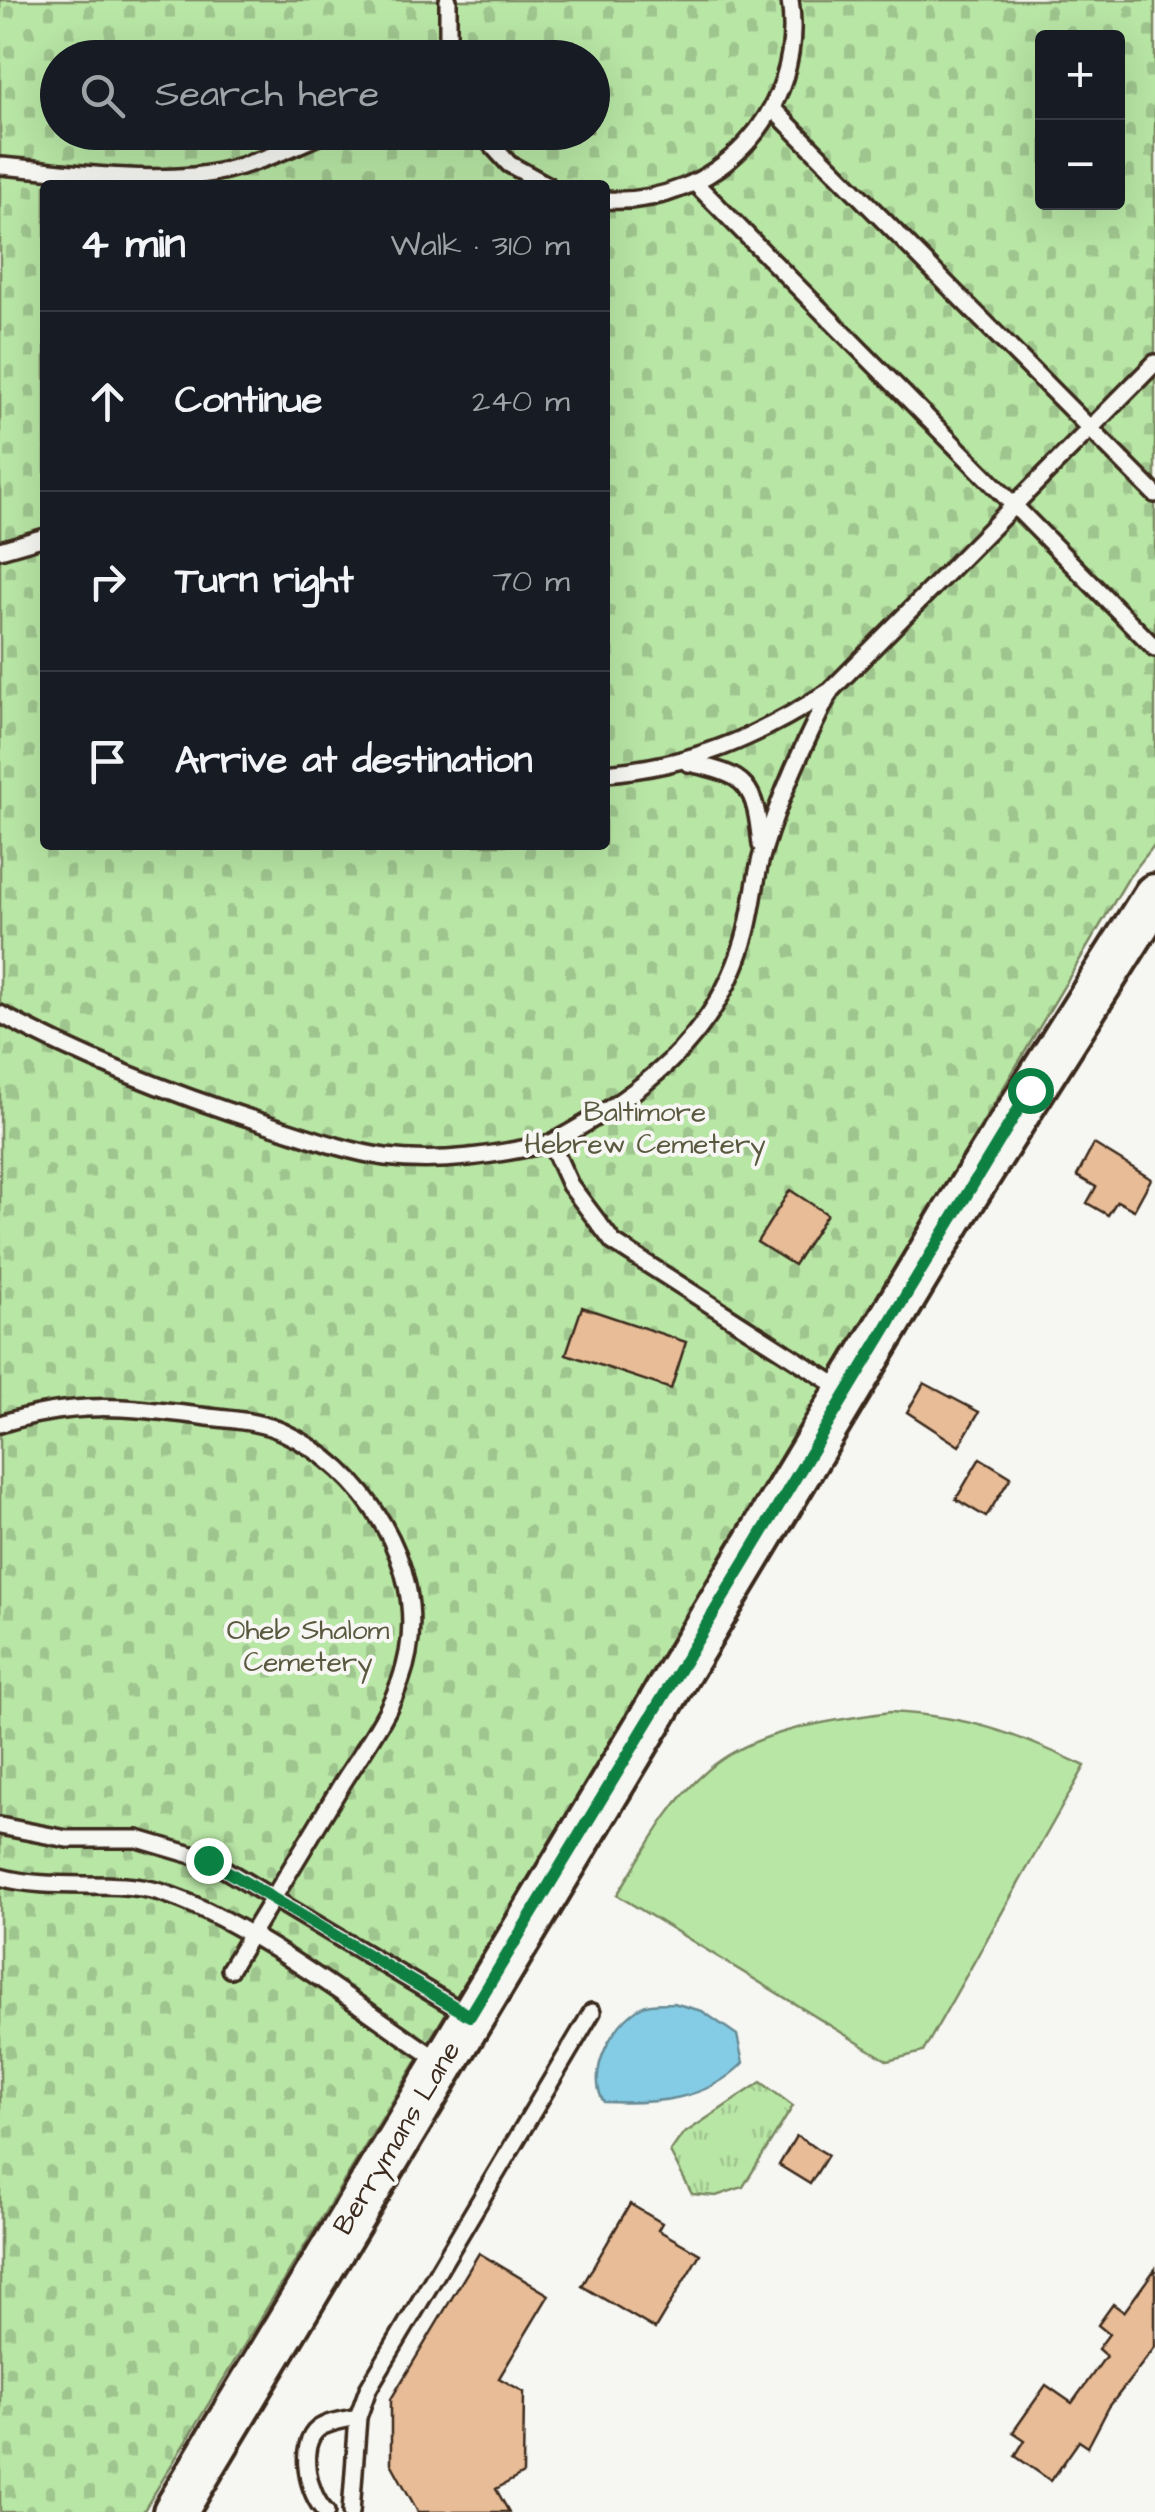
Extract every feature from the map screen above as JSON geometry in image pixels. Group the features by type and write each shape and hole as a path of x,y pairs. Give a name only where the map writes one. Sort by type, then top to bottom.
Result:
{"street":[{"name":"Berrymans Lane","path":"174,2512 1020,1106 1155,896"}],"lane":[{"path":"448,0 448,40"},
{"path":"610,200 662,196 696,184 726,165 751,141 773,109 792,45 790,0"},
{"path":"773,109 1155,494"},
{"path":"0,166 161,178 198,176 282,150"},
{"path":"496,150 509,164 537,180"},
{"path":"696,184 1155,648"},
{"path":"610,772 686,762 774,726 831,690 1010,505 1155,363"},
{"path":"0,550 40,539"},
{"path":"0,1014 76,1055 231,1113 384,1156 436,1160 494,1156 551,1142 642,1088 679,1056 707,1020 734,974 762,854 799,754 831,690"},
{"path":"686,762 730,772 747,784 758,807 762,854"},
{"path":"551,1142 570,1185 613,1242 848,1393"},
{"path":"0,1424 65,1407 110,1404 255,1423 283,1432 315,1452 372,1504 406,1578 412,1620 400,1685 230,1969"},
{"path":"0,1826 30,1835 138,1838 208,1860 470,2016"},
{"path":"0,1877 70,1888 158,1892 250,1936 443,2063"},
{"path":"351,2512 358,2417 374,2377 592,2012"},
{"path":"326,2512 312,2489 306,2450 313,2432 324,2424 358,2417"}],"green space":[{"name":"Baltimore Hebrew Cemetery","path":"0,0 1155,0 1155,844 1129,877 775,1471 143,2512 0,2512"},
{"path":"890,1712 990,1728 1085,1766 923,2052 888,2061 617,1895 681,1797 727,1756 794,1729"},
{"path":"761,2082 793,2106 743,2187 716,2196 692,2194 670,2152 682,2135"}],"water":[{"path":"673,2003 702,2011 737,2035 743,2063 696,2093 660,2101 604,2102 598,2077 612,2036 641,2007"}],"building":[{"path":"1094,1144 1151,1179 1134,1210 1117,1201 1108,1215 1087,1203 1096,1187 1077,1176"},
{"path":"790,1190 827,1214 794,1265 757,1242"},
{"path":"582,1307 686,1342 671,1389 566,1354"},
{"path":"924,1383 979,1412 959,1446 907,1412"},
{"path":"980,1458 1011,1477 986,1517 956,1499"},
{"path":"796,2136 828,2155 810,2184 779,2165"},
{"path":"630,2204 662,2223 658,2230 700,2254 655,2329 582,2286"},
{"path":"479,2253 549,2295 499,2378 524,2392 523,2474 496,2489 509,2512 418,2512 391,2463 391,2399"},
{"path":"1155,2269 1155,2347 1109,2407 1088,2447 1079,2441 1051,2481 1015,2456 1025,2440 1013,2432 1046,2385 1072,2403 1106,2356 1098,2349 1109,2334 1098,2325 1113,2304 1124,2312"}],"route":[{"path":"208,1860 470,2016 1030,1090"}],"park label":[{"name":"Oheb Shalom Cemetery","path":"308,1646"}]}
